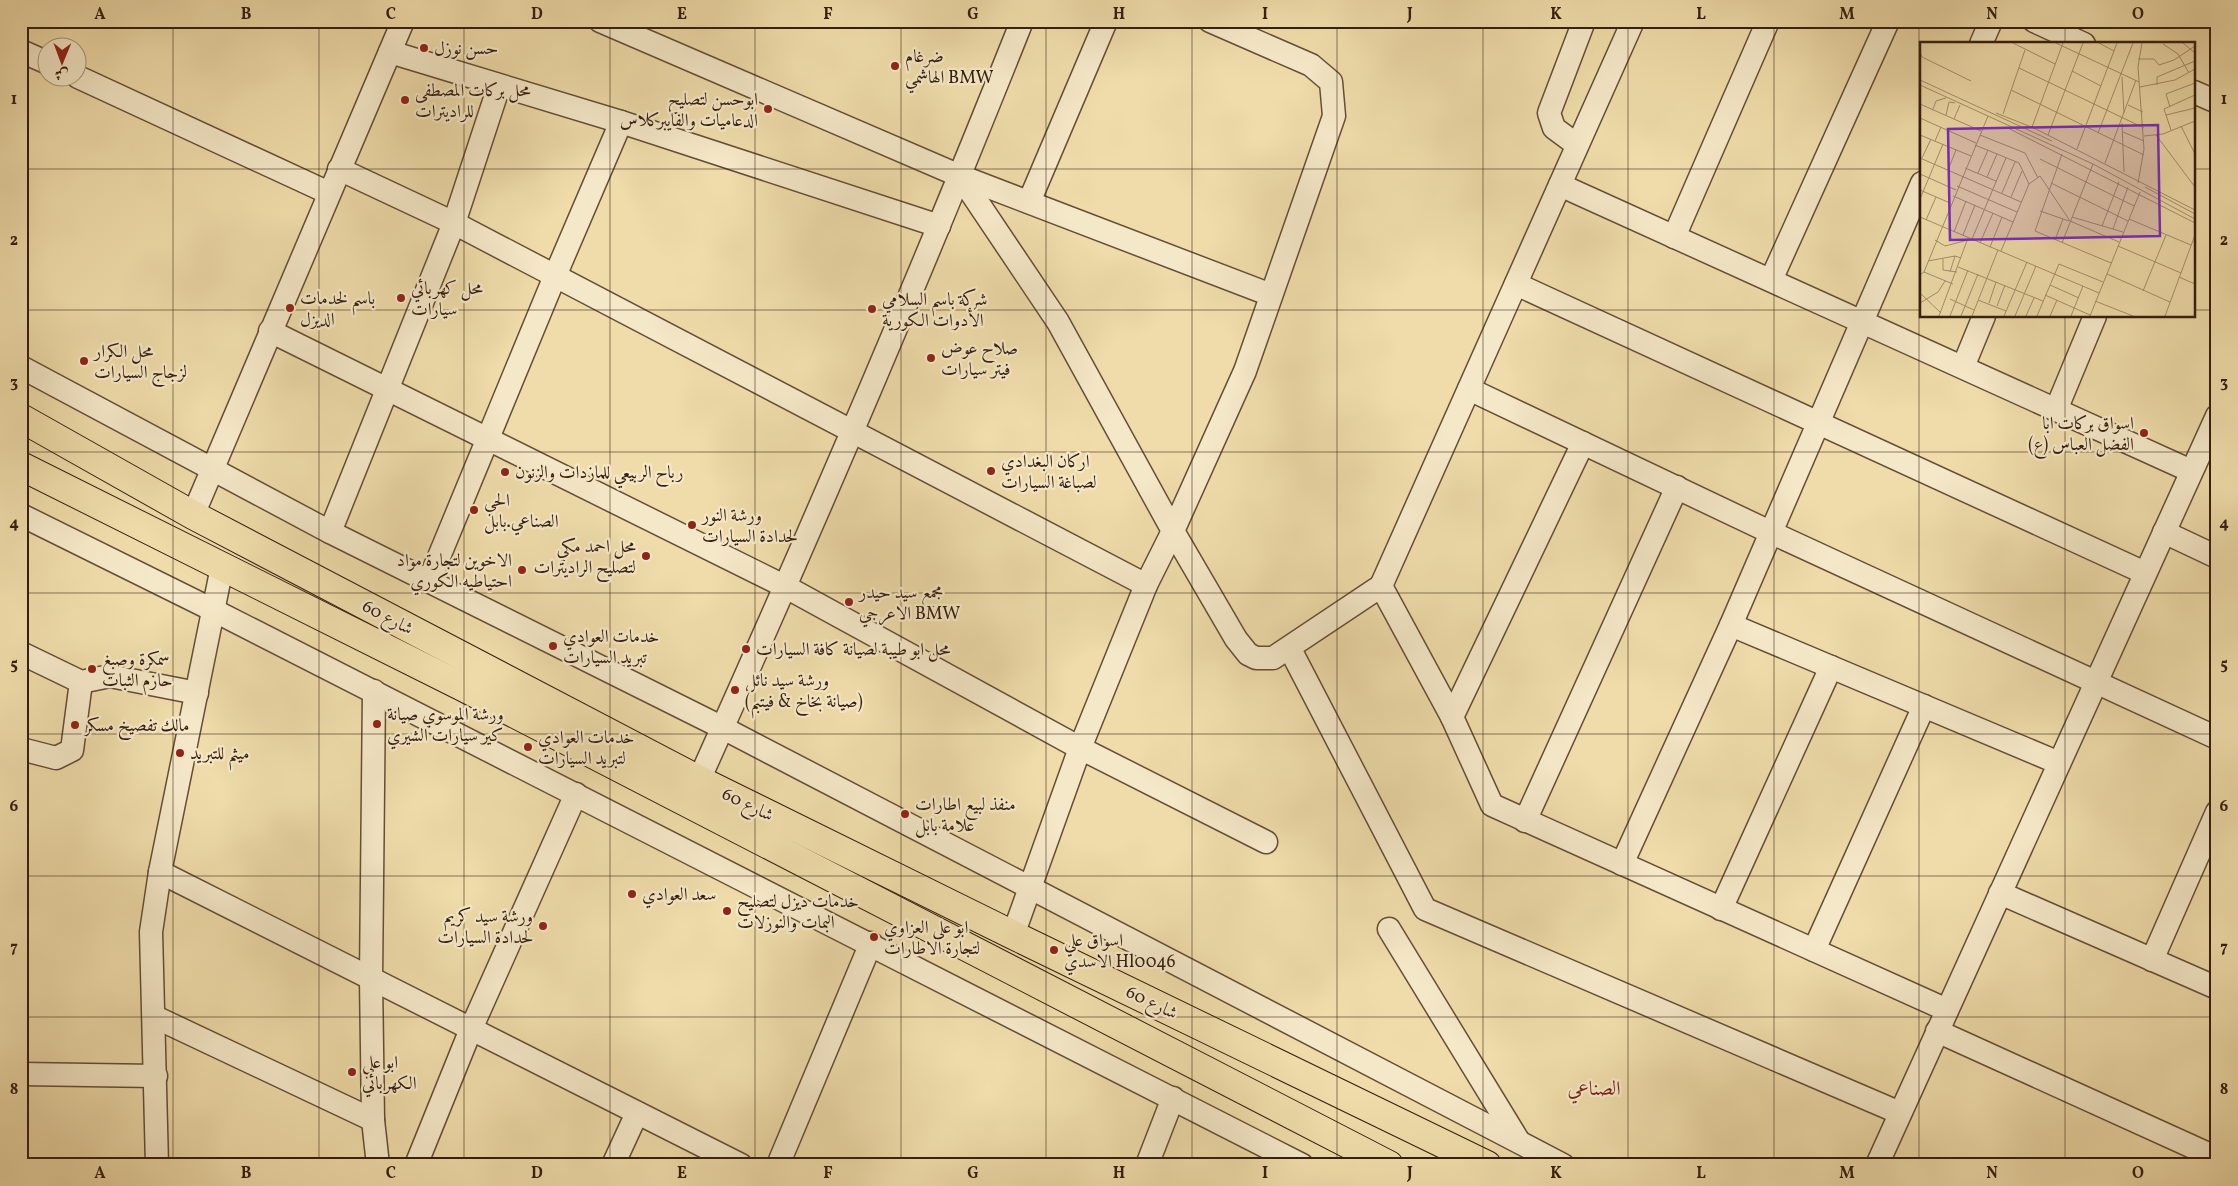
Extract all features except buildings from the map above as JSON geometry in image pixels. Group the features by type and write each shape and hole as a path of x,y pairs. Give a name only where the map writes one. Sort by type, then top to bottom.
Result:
{"highway":[{"name":"شارع 60","path":"21,418 193,515 699,780 1012,935 1487,1165"},
{"name":"شارع 60","path":"21,466 463,687 1389,1165"}],"street":[{"path":"193,515 338,169 403,21"},
{"path":"600,21 960,176 1272,295"},
{"path":"699,780 786,587 852,433 960,176 1022,21"},
{"path":"1029,202 1106,21"},
{"path":"1012,935 1031,888 1080,748 1146,585 1173,531 1245,370 1334,116 1331,82 1311,65 1210,21"},
{"path":"1577,146 1554,128 1549,113 1584,21"},
{"path":"960,176 1058,322 1173,531 1236,640 1248,654 1264,660 1273,658 1290,649 1381,586 1632,21"},
{"path":"1674,237 1768,21"},
{"path":"1771,280 1888,21"},
{"path":"1982,42 1991,21"},
{"path":"2038,22 2080,42"},
{"path":"21,51 38,59"},
{"path":"390,52 621,122 939,226"},
{"path":"88,82 329,193"},
{"path":"330,532 454,223 499,86"},
{"path":"2196,93 2217,102"},
{"path":"429,581 487,438 621,122"},
{"path":"338,169 454,223 852,433 1146,585"},
{"path":"1560,185 2191,471"},
{"path":"1622,864 1732,625 1770,532 1819,423 1920,187"},
{"path":"1516,284 2145,573"},
{"path":"1963,368 1983,318"},
{"path":"2056,410 2094,318"},
{"path":"270,331 786,587 1080,748 1266,842"},
{"path":"21,367 330,532 722,728 1563,1165"},
{"path":"1469,389 1770,532 2217,738"},
{"path":"1884,1162 1900,1113 2217,416"},
{"path":"1452,717 1583,442"},
{"path":"1525,821 1678,487"},
{"path":"22,518 214,610 1302,1165"},
{"path":"2164,532 2217,557"},
{"path":"178,1165 157,1160 155,1017 151,932 160,872 222,567"},
{"path":"1381,586 1452,717 1492,805 1947,1010"},
{"path":"1732,625 2059,763"},
{"path":"1290,649 1425,909 1900,1113"},
{"path":"21,653 81,682 110,676 197,693"},
{"path":"1721,909 1831,667"},
{"path":"21,749 56,758 72,750 81,682"},
{"path":"374,691 371,978 372,1120 378,1165"},
{"path":"1814,950 1924,706"},
{"path":"416,1165 472,1030 576,794"},
{"path":"2152,960 2217,812"},
{"path":"160,872 741,1165"},
{"path":"2000,893 2217,988"},
{"path":"1389,929 1518,1141"},
{"path":"778,1165 870,943"},
{"path":"155,1017 372,1120"},
{"path":"1938,1031 2217,1158"},
{"path":"21,1074 156,1076"},
{"path":"1147,1165 1173,1098"},
{"path":"613,1165 637,1113"}],"place":[{"name":"حسن نوزل","path":"424,48"},
{"name":"ضرغام الهاشمي BMW","path":"895,66"},
{"name":"محل بركات المصطفى للراديترات","path":"405,100"},
{"name":"ابوحسن لتصليح الدعاميات والفايبركلاس","path":"768,109"},
{"name":"محل كهربائي سيارات","path":"401,298"},
{"name":"باسم لخدمات الديزل","path":"290,308"},
{"name":"شركة باسم السلامي الأدوات الكورية","path":"872,309"},
{"name":"صلاح عوض فيتر سيارات","path":"931,358"},
{"name":"محل الكرار لزجاج السيارات","path":"84,361"},
{"name":"اسواق بركات ابا الفضل العباس (ع)","path":"2144,433"},
{"name":"اركان البغدادي لصباغة السيارات","path":"991,471"},
{"name":"رباح الربيعي للمازدات والزنون","path":"505,472"},
{"name":"الحي الصناعي.بابل","path":"474,510"},
{"name":"ورشة النور لحدادة السيارات","path":"692,525"},
{"name":"محل احمد مكي لتصليح الراديترات","path":"646,556"},
{"name":"الاخوين لتجارة مواد احتياطيه الكوري","path":"522,570"},
{"name":"مجمع سيد حيدر الاعرجي BMW","path":"849,602"},
{"name":"خدمات العوادي تبريد السيارات","path":"553,646"},
{"name":"محل ابو طيبة لصيانة كافة السيارات","path":"746,649"},
{"name":"سمكرة وصبغ حازم الثبات","path":"92,669"},
{"name":"ورشة سيد نائل (صيانة بخاخ & فيتبم)","path":"735,690"},
{"name":"ورشة الموسوي صيانة كير سيارات الشيري","path":"377,724"},
{"name":"مالك تفصيخ مسكر","path":"75,725"},
{"name":"خدمات العوادي لتبريد السيارات","path":"528,747"},
{"name":"ميثم للتبريد","path":"180,753"},
{"name":"منفذ لبيع اطارات علامة بابل","path":"905,814"},
{"name":"سعد العوادي","path":"632,894"},
{"name":"خدمات ديزل لتصليح البمات والنوزلات","path":"727,911"},
{"name":"ورشة سيد كريم لحدادة السيارات","path":"543,926"},
{"name":"ابو علي العزاوي لتجارة الاطارات","path":"874,937"},
{"name":"اسواق علي الاسدي Hl0046","path":"1054,950"},
{"name":"ابو علي الكهربائي","path":"352,1072"}],"district":[{"name":"الصناعي","path":"1594,1088"}]}
